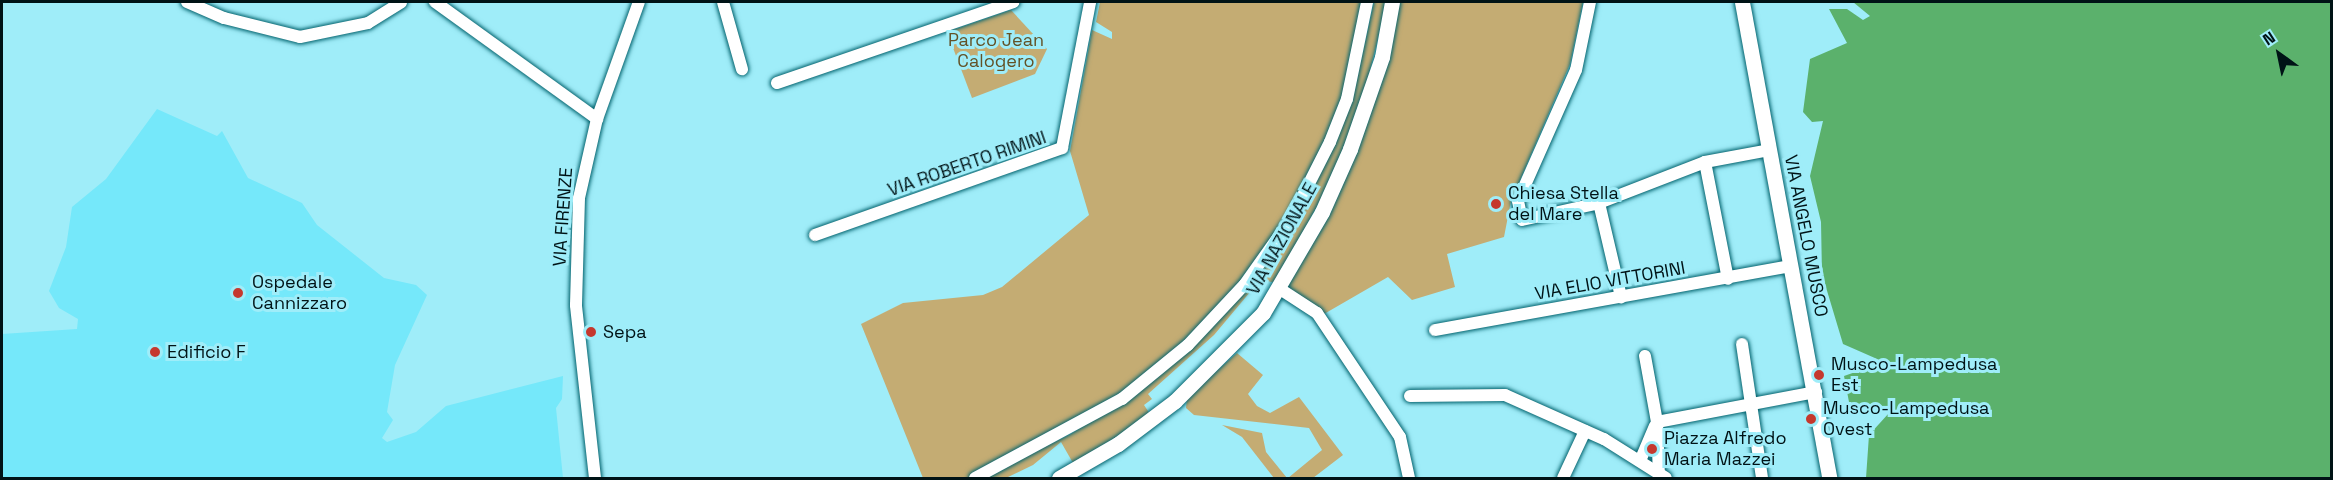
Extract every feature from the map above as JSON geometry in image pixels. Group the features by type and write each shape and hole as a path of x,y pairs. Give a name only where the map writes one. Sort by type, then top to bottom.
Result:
{"main road":[{"name":"VIA NAZIONALE","path":"1059,478 1118,444 1174,401 1242,338 1280,288 1350,149 1382,57 1392,2"},
{"name":"VIA ANGELO MUSCO","path":"1742,2 1790,266 1816,392 1829,478"}],"street":[{"path":"186,2 224,18 300,38 368,23 400,2"},
{"path":"435,2 597,119"},
{"name":"VIA FIRENZE","path":"595,478 576,305 579,198 597,119 639,2"},
{"path":"723,2 742,69"},
{"path":"777,83 1014,2"},
{"path":"975,478 1122,399 1188,345 1245,284 1291,219 1330,142 1347,99 1367,2"},
{"path":"1590,2 1576,70 1518,201 1519,214 1532,220 1599,203 1705,162 1769,150"},
{"name":"VIA ROBERTO RIMINI","path":"815,235 1062,148 1088,3"},
{"path":"1705,162 1728,279"},
{"path":"1599,203 1621,297"},
{"name":"VIA ELIO VITTORINI","path":"1435,330 1790,266"},
{"path":"1280,288 1317,313 1400,437 1409,478"},
{"path":"1742,344 1762,478"},
{"path":"1645,356 1657,422 1661,477"},
{"path":"1657,422 1816,392"},
{"path":"1410,396 1505,396 1585,431 1640,461 1661,477"},
{"path":"1640,461 1657,422"},
{"path":"1563,478 1585,431"}],"shaded area":[{"path":"1853,2 2331,2 2331,478 1866,478 1869,435 1889,413 1849,402 1844,376 1884,362 1843,344 1822,274 1821,222 1810,176 1823,121 1812,122 1803,112 1810,59 1847,43 1829,9 1847,9 1863,20 1870,16"},
{"name":"Ospedale Cannizzaro","path":"157,109 217,136 222,131 248,178 302,203 317,225 384,278 416,285 427,295 395,365 387,412 393,420 382,438 387,442 416,432 446,406 563,376 562,399 556,408 563,478 2,478 2,334 77,329 78,319 59,308 49,291 66,247 72,207 106,179"}],"green space":[{"path":"1100,2 1365,2 1340,109 1294,209 1238,289 1141,382 968,478 923,478 861,324 903,303 983,295 1002,287 1089,215 1070,151 1092,30 1112,39 1112,32 1096,22"},
{"path":"1374,2 1387,2 1361,106 1329,184 1275,283 1261,279 1214,335 1148,394 1152,399 1144,405 1150,414 1135,426 1073,463 1061,442 1033,465 1006,478 982,478 1071,434 1151,382 1300,217 1353,98"},
{"path":"1399,2 1583,2 1570,64 1511,201 1504,237 1447,254 1455,287 1412,300 1388,277 1324,314 1287,287 1319,232 1356,150"},
{"name":"Parco Jean Calogero","path":"1011,10 1047,49 1035,74 972,98 947,32"},
{"path":"1237,353 1263,375 1248,394 1257,406 1270,413 1299,397 1343,455 1313,478 1288,478 1322,450 1309,428 1194,415 1186,408 1187,397"},
{"path":"1222,425 1262,433 1266,452 1287,478 1274,478 1242,437"}],"place":[{"name":"Chiesa Stella del Mare","path":"1496,204"},
{"name":"Ospedale Cannizzaro","path":"238,293"},
{"name":"Sepa","path":"591,332"},
{"name":"Edificio F","path":"155,352"},
{"name":"Musco-Lampedusa Est","path":"1819,375"},
{"name":"Musco-Lampedusa Ovest","path":"1811,419"},
{"name":"Piazza Alfredo Maria Mazzei","path":"1652,449"}]}
